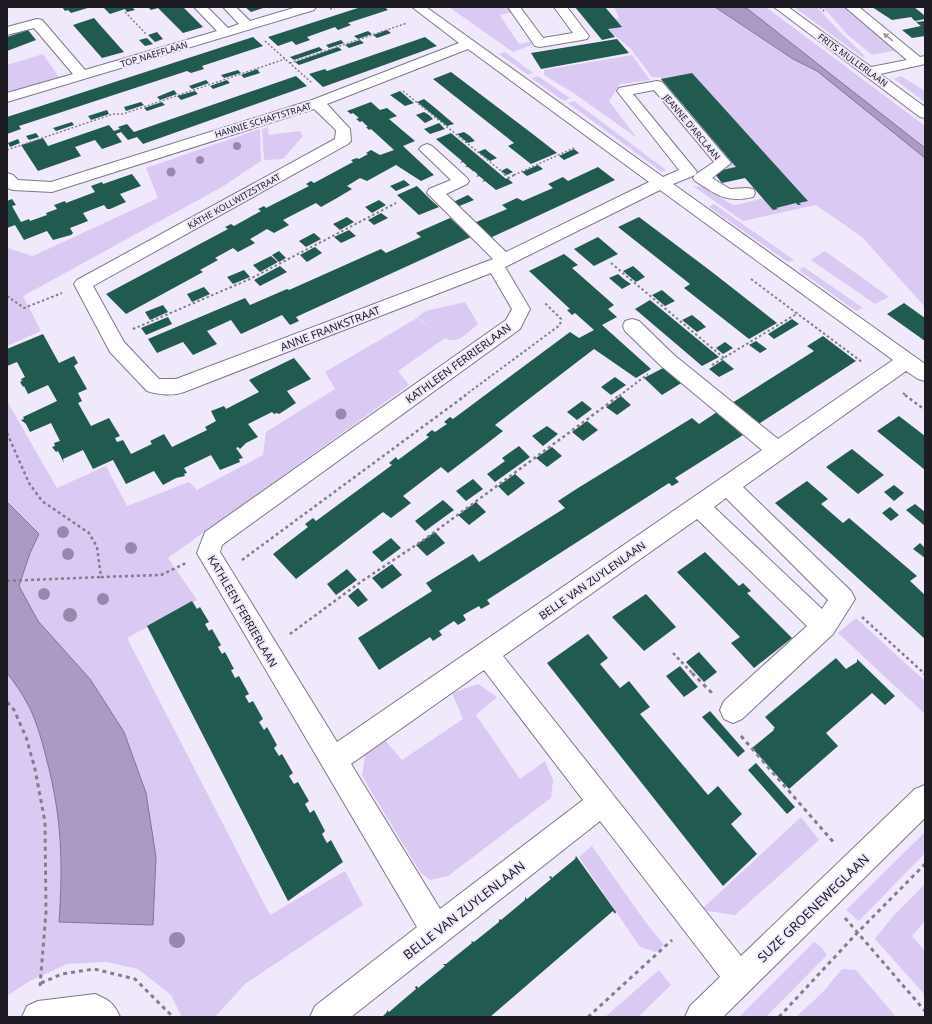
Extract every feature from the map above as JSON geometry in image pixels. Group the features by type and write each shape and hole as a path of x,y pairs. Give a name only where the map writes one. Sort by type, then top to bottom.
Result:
{"street":[{"path":"200,7 226,32"},
{"path":"229,7 248,26"},
{"name":"TOP NAEFFLAAN","path":"7,98 310,7"},
{"path":"514,7 540,43 582,36 560,7"},
{"name":"FRITS MULLERLAAN","path":"780,7 925,114"},
{"path":"851,7 922,61"},
{"path":"424,11 925,374"},
{"path":"7,31 37,23 82,76"},
{"name":"HANNIE SCHAFTSTRAAT","path":"7,178 13,185 52,186 323,101 469,44"},
{"path":"869,72 922,61"},
{"name":"JEANNE D'ARCLAAN","path":"661,183 695,174 723,162 657,85 624,91 695,174 728,194 748,193"},
{"name":"KÄTHE KOLLWITZSTRAAT","path":"83,284 344,141 343,129 323,101"},
{"path":"427,149 461,181 435,193 500,263"},
{"name":"ANNE FRANKSTRAAT","path":"112,338 117,347 154,386 177,387 500,263 661,183"},
{"name":"KATHLEEN FERRIERLAAN","path":"437,932 208,553 213,539 513,324 521,309 500,263"},
{"path":"83,284 112,338"},
{"path":"632,326 667,360 777,450"},
{"name":"BELLE VAN ZUYLENLAAN","path":"333,761 906,361"},
{"path":"727,485 843,599 824,626 733,710"},
{"path":"698,506 824,626"},
{"path":"486,654 693,921 740,979"},
{"name":"SUZE GROENEWEGLAAN","path":"701,1017 925,799"},
{"name":"BELLE VAN ZUYLENLAAN","path":"326,1017 602,802"},
{"path":"38,1017 95,1010 104,1017"}],"path":[{"path":"290,62 424,11"},
{"path":"125,12 162,52"},
{"path":"248,26 290,62 323,101"},
{"path":"7,150 113,114 123,114 285,59"},
{"path":"385,77 509,178 598,137"},
{"path":"112,338 250,280 396,203"},
{"path":"611,263 724,358"},
{"path":"7,296 24,308 83,284"},
{"path":"690,379 820,299"},
{"path":"267,651 362,581 425,539 667,360"},
{"path":"7,434 29,483 42,501 89,534 97,547 101,577"},
{"path":"7,581 161,576 208,553"},
{"path":"843,599 925,674"},
{"path":"673,653 708,690 733,710 742,738 856,866"},
{"path":"7,702 14,710 26,737 35,769 45,822 46,912 38,1017"},
{"path":"779,1017 858,932 925,864"},
{"path":"825,896 858,932 925,1012"},
{"path":"588,1017 693,921"}],"shaded area":[{"path":"449,7 510,7 514,12 500,15 519,44 534,41 536,43 513,52"},
{"path":"614,7 715,7 793,59 817,71 925,152 925,307 862,237 816,205 743,221 693,186 705,187 731,204 736,205 764,198 742,173 718,177 708,166 732,160 660,77 652,77 630,48 597,21 619,18"},
{"path":"715,7 744,7 749,10 925,148 925,158 817,71 793,59"},
{"path":"742,7 766,7 925,126 925,151"},
{"path":"794,7 817,7 865,56 862,57"},
{"path":"823,7 844,7 897,50 872,55 848,35"},
{"path":"505,52 533,73 528,75 499,54"},
{"path":"43,54 60,79 7,95 7,65"},
{"path":"632,55 650,80 620,84 609,101 637,138 575,94 544,75 544,70"},
{"path":"538,76 570,98 564,101 531,78"},
{"path":"901,76 925,91 925,102 894,79"},
{"path":"574,101 666,170 662,172 568,103"},
{"path":"268,127 269,135 300,131 303,136 283,159 264,160 262,129"},
{"path":"260,129 261,161 222,187 23,296 41,331 7,346 7,248 33,256 158,198 146,168"},
{"path":"714,204 794,260 788,262 709,207"},
{"path":"825,251 889,297 875,304 811,260"},
{"path":"804,267 863,308 856,311 799,270"},
{"path":"465,302 478,324 463,337 454,340 445,338 398,371 409,385 168,558 197,600 127,638 270,915 345,871 363,905 245,984 215,1017 182,1017 171,995 138,969 107,962 67,964 28,982 7,996 7,673 24,698 34,719 52,782 56,802 61,860 59,922 153,925 90,679 38,621 19,586 30,553 39,534 7,502 7,401 57,488 106,466 127,506 189,482 197,490 263,455 266,432 335,389 325,372 417,318 438,333 417,317 426,311"},
{"path":"7,502 39,534 30,553 19,586 38,621 90,679 124,732 146,793 156,857 153,925 59,922 61,880 60,841 56,802 52,782 34,719 24,698 7,673"},
{"path":"856,618 925,681 925,714 838,633"},
{"path":"478,684 497,697 476,715 520,779 545,761 553,780 551,798 448,876 430,880 420,872 362,776 365,755 384,739 402,760 463,719 452,693"},
{"path":"801,817 819,840 735,915 701,910"},
{"path":"925,832 925,853 859,921 846,910"},
{"path":"592,846 644,920 664,945 656,952 640,947 579,857"},
{"path":"925,884 925,921 912,936 925,951 925,995 875,939 894,915"},
{"path":"814,942 821,947 827,955 766,1017 739,1017"},
{"path":"842,969 856,970 896,1017 796,1017 822,993"},
{"path":"659,970 671,985 638,1017 605,1017"}],"building":[{"path":"62,7 91,7 71,13 68,10 65,11"},
{"path":"132,7 135,10 127,12 125,9 110,14 104,8"},
{"path":"148,7 183,7 203,27 183,33 158,8 151,10"},
{"path":"245,7 266,7 251,12"},
{"path":"361,7 385,7 388,10 348,23 351,25 338,30 335,27 307,37 310,40 296,45 292,41 278,46 268,37"},
{"path":"575,7 605,7 622,27 608,29 615,37 602,40"},
{"path":"872,7 914,7 924,15 925,19 915,21 911,17 892,20"},
{"path":"94,18 124,52 102,58 73,25"},
{"path":"925,21 925,36 912,38 902,30 921,26 916,22"},
{"path":"28,30 36,40 7,51 7,37"},
{"path":"387,30 391,33 377,38 373,35"},
{"path":"368,31 372,34 358,39 354,36"},
{"path":"157,32 163,39 155,42 148,35"},
{"path":"253,37 263,46 202,66 204,69 191,73 187,71 19,126 21,129 7,134 7,117"},
{"path":"425,37 437,46 323,87 309,74 325,69 327,71"},
{"path":"147,38 153,44 145,46 139,40"},
{"path":"617,39 629,53 541,69 531,53"},
{"path":"341,40 344,43 329,48 326,45"},
{"path":"360,40 364,43 349,48 345,45"},
{"path":"319,47 323,50 294,60 290,57"},
{"path":"338,47 342,50 299,65 295,62"},
{"path":"257,69 260,73 244,78 241,75"},
{"path":"238,70 241,73 224,78 221,75"},
{"path":"451,72 557,153 531,164 508,146 514,143 433,79"},
{"path":"692,73 808,201 799,203 801,205 796,203 773,210 745,178 722,183 713,172 736,167 661,79"},
{"path":"296,76 307,86 143,144 137,137 128,140 121,132 116,134 122,142 102,149 95,140 75,147 81,156 38,171 21,145 43,138 48,146 109,125 114,131 120,129 118,127 127,124 134,132"},
{"path":"206,80 209,83 192,89 189,86"},
{"path":"227,80 230,83 213,89 210,86"},
{"path":"174,90 177,94 160,100 157,97"},
{"path":"195,91 198,94 181,100 177,96"},
{"path":"400,91 414,103 405,106 390,95"},
{"path":"424,99 454,124 447,126 417,102"},
{"path":"141,102 144,105 126,111 124,107"},
{"path":"162,102 165,105 147,111 144,108"},
{"path":"371,102 380,110 387,108 397,116 389,119 415,141 403,146 434,175 421,181 396,165 367,181 360,178 347,186 352,189 337,198 321,207 316,203 283,220 289,225 274,233 267,229 250,239 255,243 238,252 233,248 215,258 218,260 200,270 203,272 126,314 106,294 228,229 225,227 231,224 234,226 261,211 258,209 264,206 266,208 309,186 306,184 311,181 314,183 353,162 351,160 357,158 359,159 368,154 366,153 371,150 380,155 394,150 371,129 369,130 362,121 360,122 356,119 359,118 353,113 351,114 347,111"},
{"path":"107,110 109,114 91,120 88,116"},
{"path":"424,112 433,119 425,123 416,115"},
{"path":"72,122 74,125 56,131 53,128"},
{"path":"439,123 445,129 430,134 424,129"},
{"path":"464,132 475,141 468,143 457,134"},
{"path":"36,133 39,137 29,140 26,136"},
{"path":"451,133 506,179 507,178 513,183 496,190 485,181 482,182 484,180 479,176 476,177 478,175 474,171 471,172 473,171 468,167 465,167 467,166 463,162 460,163 462,161 436,139"},
{"path":"18,139 20,143 10,147 8,143"},
{"path":"485,149 497,158 490,161 478,152"},
{"path":"574,149 579,153 564,160 559,156"},
{"path":"538,165 543,169 527,176 522,172"},
{"path":"598,167 615,180 490,238 474,223 507,209 502,205 517,198 523,201 553,188 548,184 563,177 568,181"},
{"path":"507,168 513,172 507,175 501,171"},
{"path":"132,174 141,186 120,194 126,202 110,209 107,209 104,205 83,213 88,221 70,228 73,233 71,235 53,240 47,231 24,240 15,225 7,228 7,201 12,199 16,205 12,206 21,222 29,219 30,221 47,215 46,213 57,209 54,205 65,201 66,203 95,192 91,186 102,182 103,184"},
{"path":"404,180 410,185 396,191 390,186"},
{"path":"417,186 439,207 419,215 397,195"},
{"path":"468,195 474,200 457,207 451,203"},
{"path":"379,200 386,205 372,213 365,207"},
{"path":"381,213 388,218 374,225 368,220"},
{"path":"347,217 354,222 340,230 333,224"},
{"path":"639,217 777,323 749,339 684,288 690,284 618,227"},
{"path":"450,218 471,237 296,317 299,321 290,325 282,315 241,334 231,320 207,331 217,344 193,355 183,342 157,353 148,339 245,298 250,305 287,289 289,290 381,249 386,253 421,237 416,233"},
{"path":"349,230 356,236 341,243 334,237"},
{"path":"314,233 321,239 306,247 299,241"},
{"path":"598,237 618,254 594,266 574,249"},
{"path":"315,247 322,253 307,262 300,255"},
{"path":"279,251 286,258 279,262 272,255"},
{"path":"564,254 578,265 572,268 614,305 608,309 617,317 602,325 651,369 636,378 594,349 495,425 503,431 485,445 448,473 441,467 403,496 411,503 391,518 383,512 296,579 273,554 308,527 305,524 313,518 316,521 392,465 389,463 396,457 398,460 429,437 426,435 432,430 435,432 447,424 444,422 450,417 453,419 570,332 579,338 594,330 575,313 572,315 567,310 570,309 529,271"},
{"path":"271,256 278,262 260,272 253,265"},
{"path":"280,266 287,272 260,286 254,280"},
{"path":"633,266 645,277 636,282 623,271"},
{"path":"244,270 250,277 233,284 227,277"},
{"path":"618,274 631,284 622,289 609,278"},
{"path":"204,287 210,294 192,302 187,294"},
{"path":"662,290 675,301 665,306 652,295"},
{"path":"650,300 719,357 702,366 635,309"},
{"path":"904,303 925,318 925,341 887,314"},
{"path":"163,305 168,312 150,320 145,312"},
{"path":"692,315 706,327 697,332 682,320"},
{"path":"168,317 172,324 146,335 141,328"},
{"path":"792,319 799,324 774,339 768,334"},
{"path":"43,334 59,363 74,356 78,363 74,366 87,389 78,393 82,401 78,403 91,426 109,418 120,436 115,438 117,442 123,440 131,454 152,444 150,441 164,434 172,447 207,430 205,427 216,421 211,411 224,406 226,409 259,392 249,380 294,358 311,379 287,391 296,403 279,414 274,414 272,412 248,424 258,437 246,443 240,449 238,447 236,448 243,458 239,459 240,462 220,470 211,455 184,468 187,473 184,474 185,476 176,478 163,485 154,471 126,484 113,460 93,469 83,450 63,459 64,463 58,451 56,452 52,447 55,446 54,443 60,441 51,423 30,432 26,424 21,420 24,419 23,417 57,401 48,385 28,394 20,382 22,381 21,379 25,377 17,362 7,366 7,349"},
{"path":"823,336 856,361 757,425 732,403 814,351 807,346"},
{"path":"756,341 767,349 760,353 749,345"},
{"path":"725,342 733,348 723,354 716,348"},
{"path":"723,360 734,369 719,377 709,369"},
{"path":"665,367 683,382 662,395 644,378"},
{"path":"615,377 626,385 611,395 601,387"},
{"path":"621,396 631,405 617,415 606,407"},
{"path":"582,401 592,409 577,420 567,412"},
{"path":"717,412 743,435 675,478 679,482 672,486 669,483 487,600 490,604 481,609 479,606 463,615 466,620 458,625 454,621 439,631 442,635 433,641 430,637 379,670 358,638 432,591 426,583 473,554 479,562 565,508 558,501 578,488 692,418 699,424"},
{"path":"899,416 925,436 925,470 877,431"},
{"path":"587,421 598,430 583,441 572,432"},
{"path":"547,426 558,434 543,446 532,436"},
{"path":"519,446 530,457 495,482 487,474 505,461 502,458"},
{"path":"552,447 562,456 547,467 536,458"},
{"path":"852,449 884,475 858,494 826,467"},
{"path":"515,474 525,483 508,496 498,486"},
{"path":"473,479 483,489 466,501 456,491"},
{"path":"807,481 828,499 821,504 843,523 849,518 917,576 910,581 925,595 925,639 775,503"},
{"path":"894,485 904,493 894,501 884,492"},
{"path":"443,500 454,510 425,531 415,521"},
{"path":"476,502 486,512 469,525 458,515"},
{"path":"915,504 925,512 925,526 906,510"},
{"path":"890,507 899,515 891,521 882,513"},
{"path":"435,532 445,543 427,556 416,545"},
{"path":"391,538 401,548 382,562 372,552"},
{"path":"920,543 925,548 925,558 913,549"},
{"path":"705,552 739,586 743,583 751,591 747,593 792,638 754,668 731,643 740,637 677,572"},
{"path":"392,564 402,575 382,589 372,578"},
{"path":"347,569 357,580 336,595 327,584"},
{"path":"358,588 368,600 358,607 348,596"},
{"path":"646,594 676,627 644,651 612,617"},
{"path":"192,601 197,609 200,607 209,622 205,624 209,631 212,629 221,645 218,647 222,654 225,652 234,669 231,670 235,678 239,676 249,694 245,696 249,703 253,701 263,719 259,722 264,730 267,727 277,745 274,748 279,756 282,754 293,773 289,776 294,784 298,782 309,801 305,804 310,813 314,810 325,831 322,834 327,843 331,840 343,862 288,901 147,626"},
{"path":"588,634 608,658 600,664 620,688 629,681 650,707 640,714 708,795 718,786 742,814 731,824 757,854 723,886 547,663"},
{"path":"699,652 717,672 704,682 686,662"},
{"path":"836,658 846,669 857,662 857,659 895,696 885,705 872,693 826,733 838,746 789,789 752,748 775,728 765,717"},
{"path":"680,666 698,687 684,697 666,676"},
{"path":"710,711 745,751 738,757 702,717"},
{"path":"756,763 795,807 787,814 748,770"},
{"path":"576,856 616,912 615,914 613,911 490,1017 382,1017 387,1010 389,1012 416,989 415,987 417,986 418,988 445,966 443,964 446,964 472,943 471,941 474,942 499,922 499,919 501,920 525,900 525,897 527,899 551,879 549,877 551,876 552,878 575,859"}]}
